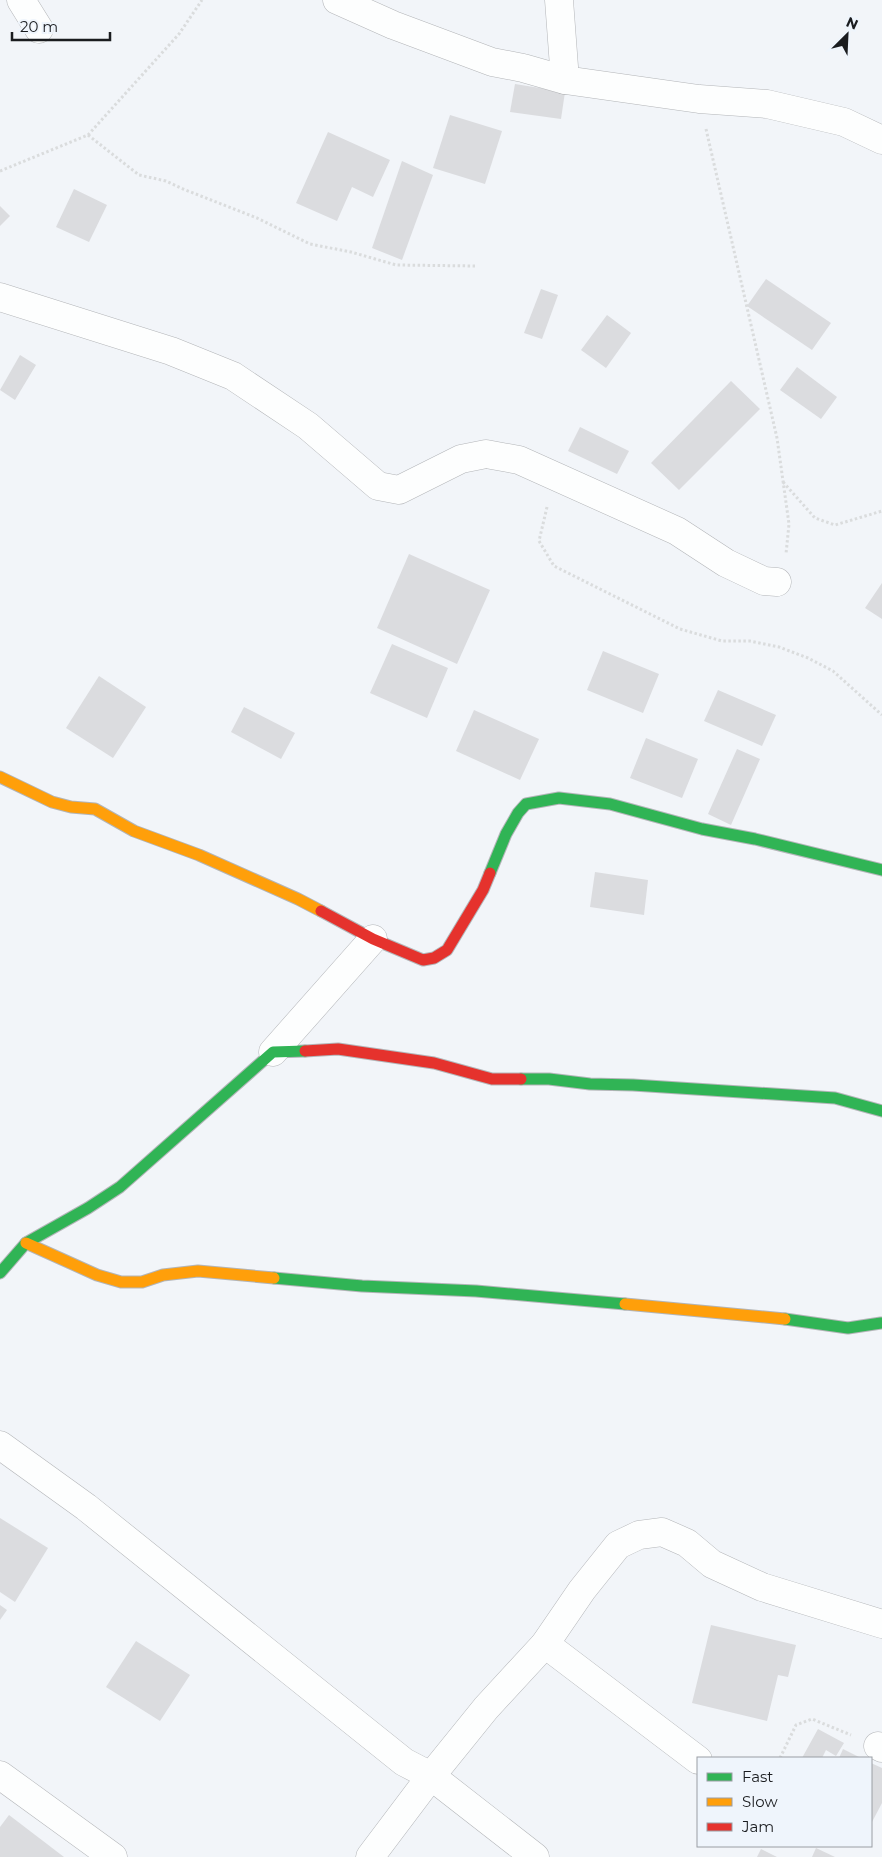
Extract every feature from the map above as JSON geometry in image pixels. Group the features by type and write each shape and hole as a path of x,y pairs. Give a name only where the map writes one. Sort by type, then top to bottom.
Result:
{"street":[{"path":"21,0 39,29"},
{"path":"338,0 393,25 492,62 523,68 565,80 699,99 767,104 844,122 882,140"},
{"path":"559,0 565,80"},
{"path":"0,297 171,351 233,376 308,426 378,486 399,490 462,459 486,454 519,460 677,531 726,563 764,581 777,582"},
{"path":"0,777 52,802 71,807 95,809 134,831 199,855 298,899 373,939 423,960 434,958 447,950 483,890 506,834 518,813 526,804 559,798 610,804 702,829 755,839 882,870"},
{"path":"0,1273 26,1243 88,1208 120,1187 272,1052 373,939"},
{"path":"272,1052 338,1049 434,1063 492,1079 549,1079 590,1084 835,1098 882,1112"},
{"path":"26,1243 97,1275 121,1282 142,1282 163,1275 198,1272 362,1286 476,1291 619,1303 799,1320 848,1328 881,1323"},
{"path":"0,1445 86,1507 404,1762 431,1776 535,1857"},
{"path":"370,1857 431,1776 486,1708 545,1644 582,1590 618,1545 639,1535 662,1532 687,1543 712,1564 762,1586 882,1624"},
{"path":"545,1644 697,1759"},
{"path":"0,1775 113,1857"}],"path":[{"path":"0,171 88,135 179,34 202,0"},
{"path":"699,99 776,438 788,524 783,577 777,582"},
{"path":"88,135 139,175 166,180 182,189 257,218 310,244 351,252 396,265 475,266"},
{"path":"553,474 539,541 554,566 680,629 722,641 757,642 808,658 833,671 882,715"},
{"path":"781,480 815,518 835,525 882,511"},
{"path":"780,1757 796,1725 812,1719 880,1747"}],"building":[{"path":"515,84 565,92 561,119 510,112"},
{"path":"450,115 502,131 485,184 433,168"},
{"path":"328,132 390,160 373,197 352,187 337,221 296,203"},
{"path":"402,161 433,175 402,260 372,248"},
{"path":"74,189 107,205 89,242 56,227"},
{"path":"0,206 10,216 0,226"},
{"path":"766,279 831,323 812,350 747,306"},
{"path":"541,289 558,295 542,339 524,333"},
{"path":"607,315 631,333 606,368 581,350"},
{"path":"20,355 36,365 15,400 0,390"},
{"path":"797,367 837,397 821,419 780,390"},
{"path":"731,381 760,409 679,490 651,463"},
{"path":"580,427 629,451 617,474 568,451"},
{"path":"409,554 490,590 457,664 377,628"},
{"path":"882,583 882,619 865,608"},
{"path":"392,644 448,668 427,718 370,693"},
{"path":"603,651 659,674 643,713 587,690"},
{"path":"99,676 146,707 113,758 66,728"},
{"path":"718,690 776,715 762,746 704,721"},
{"path":"244,707 295,733 281,759 231,732"},
{"path":"474,710 539,739 520,780 456,751"},
{"path":"646,738 698,759 682,798 630,778"},
{"path":"737,749 760,759 731,825 708,814"},
{"path":"595,872 648,880 644,915 590,907"},
{"path":"0,1518 48,1548 15,1602 0,1592"},
{"path":"0,1605 7,1610 0,1620"},
{"path":"711,1625 796,1645 788,1677 778,1675 767,1721 692,1703"},
{"path":"136,1641 190,1675 160,1721 106,1687"},
{"path":"818,1729 844,1743 836,1756 826,1750 822,1757 803,1757"},
{"path":"843,1749 859,1757 839,1757"},
{"path":"872,1763 882,1768 882,1803 872,1822"},
{"path":"9,1815 64,1857 0,1857 0,1827"},
{"path":"816,1848 835,1857 812,1857"},
{"path":"761,1849 777,1857 757,1857"}],"traffic: fast":[{"path":"490,873 506,834 518,813 526,804 559,798 610,804 702,829 755,839 882,870"},
{"path":"0,1273 26,1243 88,1208 120,1187 273,1052 305,1051"},
{"path":"521,1079 549,1079 590,1084 835,1098 882,1111"},
{"path":"274,1278 362,1286 476,1291 625,1304"},
{"path":"785,1319 848,1328 881,1323"}],"traffic: slow":[{"path":"0,777 52,802 71,807 95,809 134,831 199,855 321,911"},
{"path":"26,1243 97,1275 121,1282 142,1282 163,1275 198,1271 274,1278"},
{"path":"625,1304 785,1319"}],"traffic: jam":[{"path":"321,911 373,939 423,960 434,958 447,950 483,890 490,873"},
{"path":"305,1051 338,1049 434,1063 492,1079 521,1079"}]}
